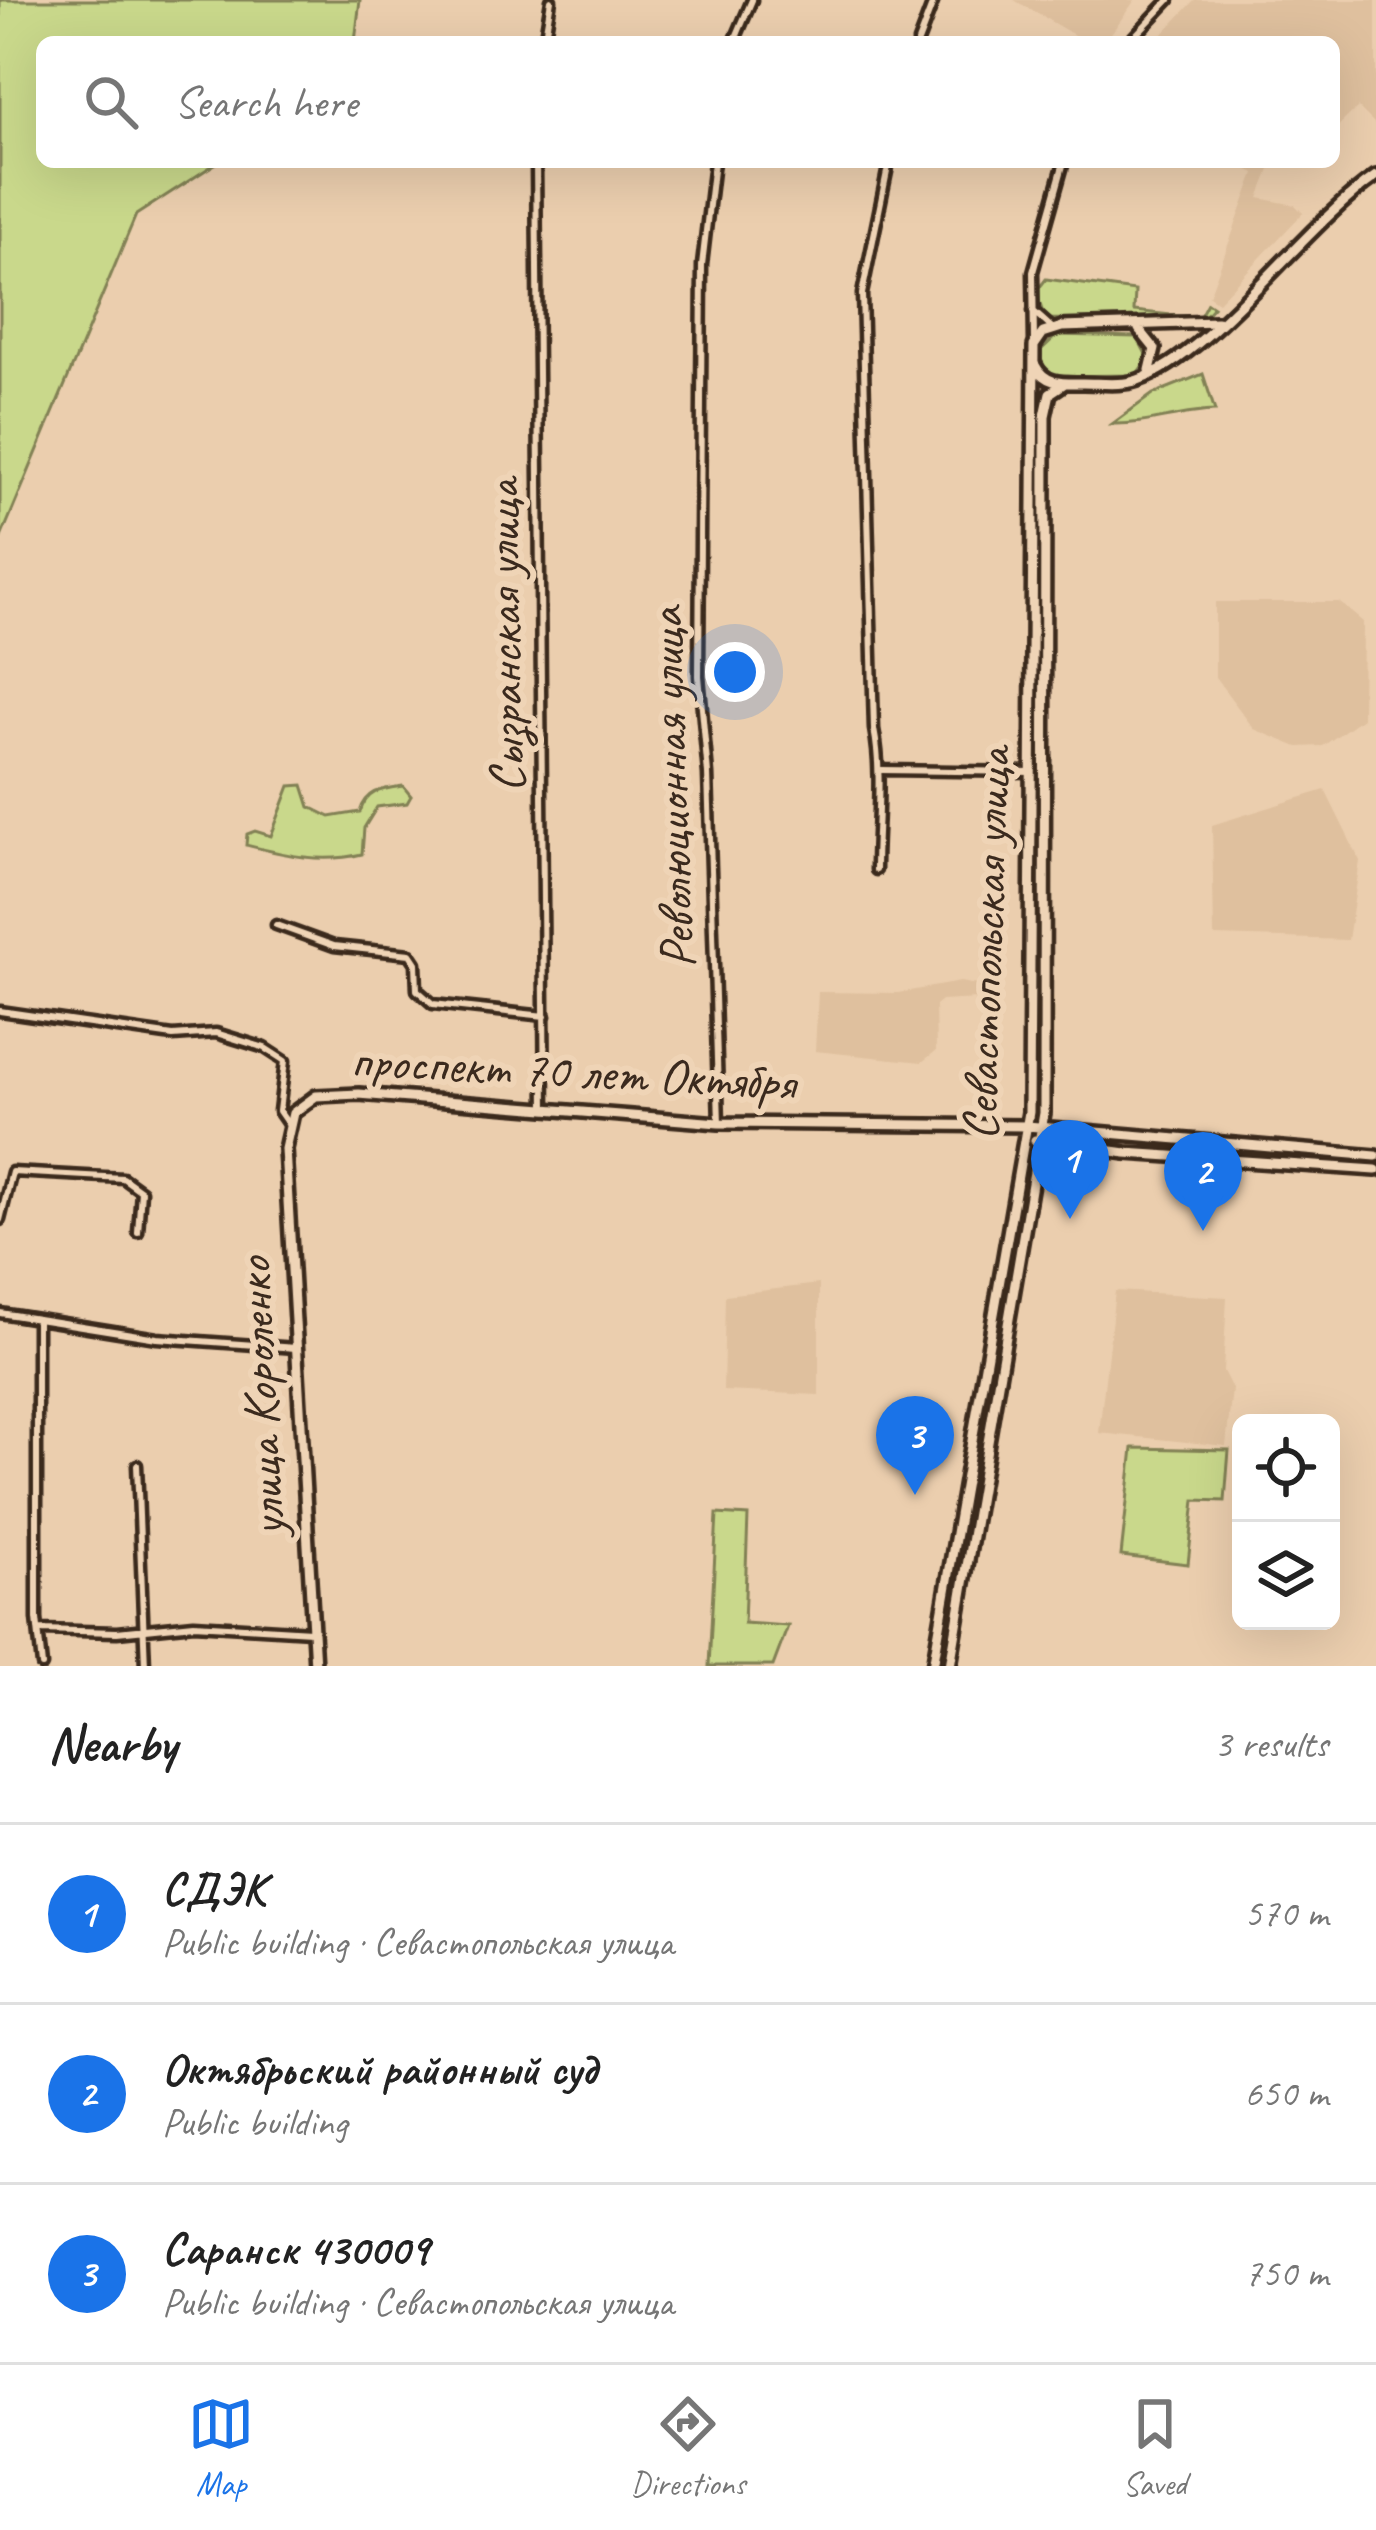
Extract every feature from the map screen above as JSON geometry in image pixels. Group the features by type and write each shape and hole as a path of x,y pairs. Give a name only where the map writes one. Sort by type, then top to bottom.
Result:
{"street":[{"path":"545,36 551,0"},
{"path":"737,36 752,0"},
{"path":"920,36 934,0"},
{"path":"1136,36 1169,0"},
{"name":"Сызранская улица","path":"536,168 545,1110"},
{"name":"Революционная улица","path":"713,168 702,265 699,676 708,774 719,1123"},
{"path":"876,870 875,785 882,770 874,729 862,294 888,168"},
{"path":"1034,346 1033,272 1062,168"},
{"path":"1034,360 1045,378 1065,383 1143,379 1202,340 1376,176"},
{"path":"1031,308 1052,328 1217,322"},
{"path":"1034,346 1052,328"},
{"path":"1130,328 1147,334 1155,349 1154,365 1143,379"},
{"name":"Севастопольская улица","path":"933,1666 1026,1132 1034,346"},
{"name":"Севастопольская улица","path":"950,1666 1042,1134 1045,416 1050,393 1065,383"},
{"path":"882,770 1045,772"},
{"path":"276,925 334,946 410,954 416,963 417,990 433,1004 545,1016"},
{"path":"1030,941 1045,941"},
{"path":"1030,982 1046,981"},
{"name":"проспект 70 лет Октября","path":"0,1011 173,1036 216,1033 265,1048 285,1060 279,1111 288,1124 302,1104 334,1094 719,1123 1011,1130 1246,1161 1376,1170"},
{"name":"улица Короленко","path":"288,1124 315,1666"},
{"name":"проспект 70 лет Октября","path":"1042,1134 1376,1156"},
{"path":"1243,1146 1246,1161"},
{"path":"1346,1168 1347,1154"},
{"path":"0,1220 12,1172 123,1178 141,1191 138,1232"},
{"path":"0,1313 158,1338 296,1348"},
{"path":"37,1319 42,1666"},
{"path":"136,1465 145,1666"},
{"path":"40,1630 144,1631 194,1624 313,1631"}],"shaded area":[{"path":"1014,0 1135,0 1109,36 1076,36"},
{"path":"1195,0 1376,0 1376,125 1358,107 1340,124 1340,36 1161,36"},
{"path":"1245,168 1271,168 1259,198 1295,205 1303,213 1218,302 1209,296 1255,173"},
{"path":"1215,602 1339,602 1363,622 1362,718 1323,746 1298,747 1254,729 1215,677"},
{"path":"1325,790 1360,861 1348,940 1214,936 1212,825"},
{"path":"960,982 977,985 977,999 941,1001 935,1006 936,1051 922,1062 815,1051 818,992 898,993"},
{"path":"819,1284 819,1395 723,1391 725,1295"},
{"path":"1115,1291 1227,1297 1223,1371 1232,1389 1226,1446 1099,1433"}],"green space":[{"path":"0,0 360,0 356,36 36,36 36,168 209,168 136,215 0,540"},
{"path":"1046,279 1135,291 1134,311 1199,318 1207,303 1213,307 1201,320 1045,319 1036,292"},
{"path":"1057,335 1137,337 1148,358 1136,375 1049,376 1038,353"},
{"path":"1203,374 1215,411 1112,424 1153,394"},
{"path":"303,785 310,807 330,817 360,812 371,795 382,790 403,786 411,796 407,803 377,807 364,828 362,854 318,858 246,845 247,834 255,831 271,836 290,786"},
{"path":"1133,1448 1229,1450 1225,1501 1195,1500 1188,1564 1121,1556"},
{"path":"717,1514 748,1516 744,1623 788,1626 773,1666 709,1666"}],"place":[{"name":"СДЭК","path":"1070,1219"},
{"name":"Октябрьский районный суд","path":"1203,1231"},
{"name":"Саранск 430009","path":"915,1495"}]}
